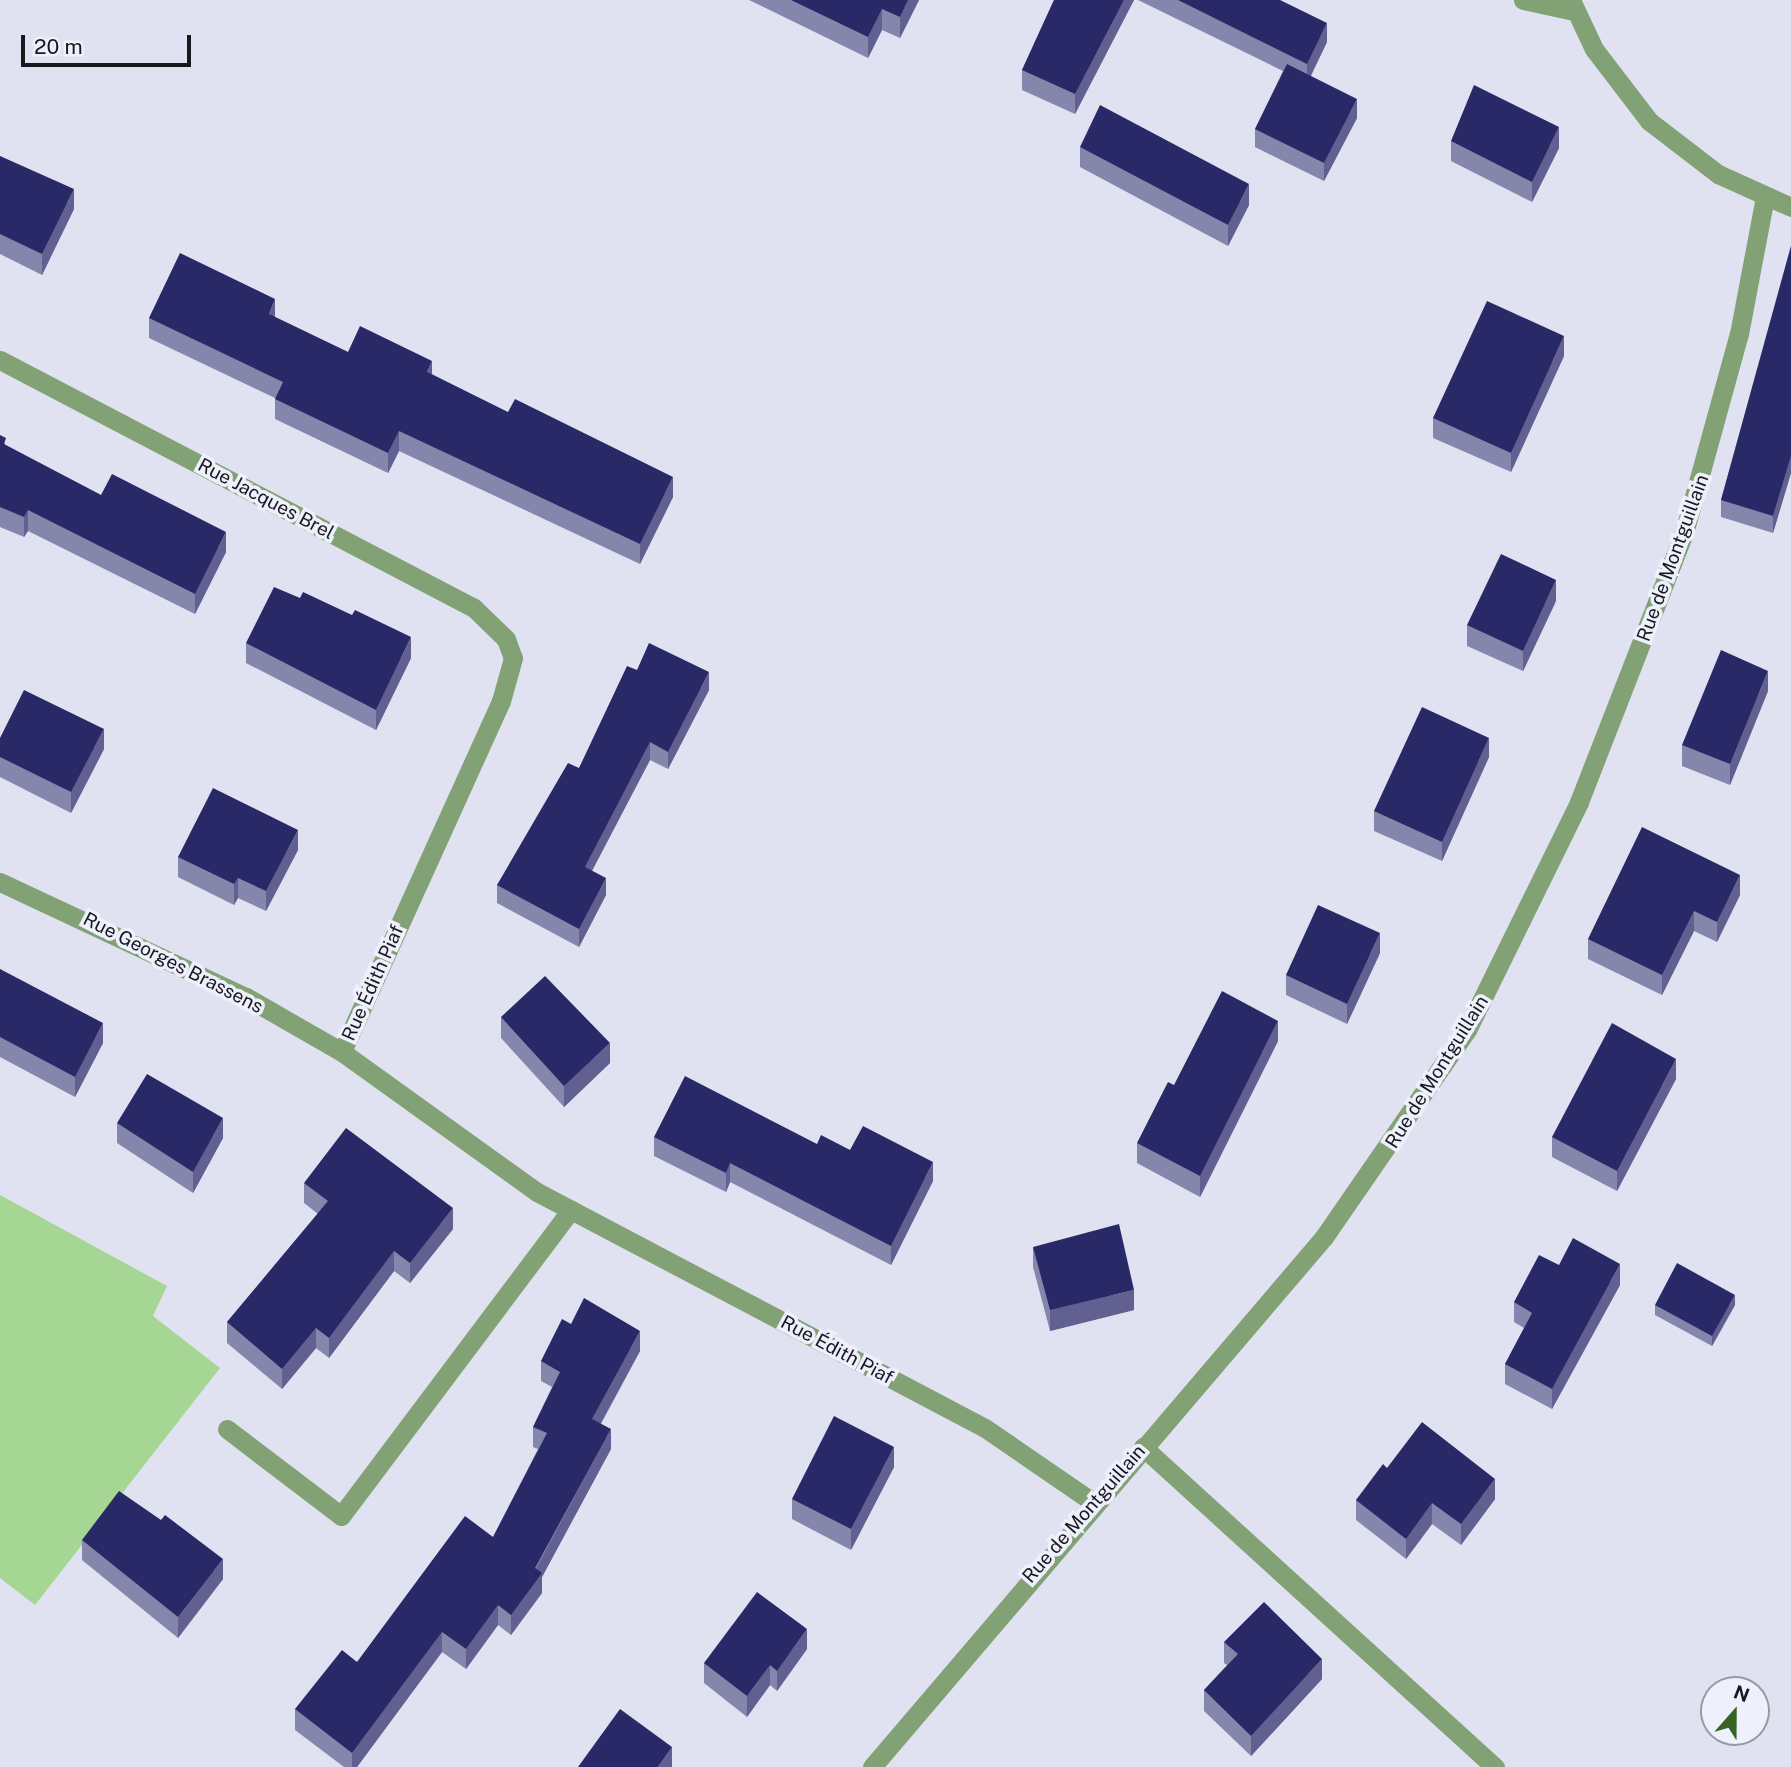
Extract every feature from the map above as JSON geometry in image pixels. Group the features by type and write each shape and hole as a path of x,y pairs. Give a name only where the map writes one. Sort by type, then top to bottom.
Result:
{"street":[{"path":"1523,0 1573,5 1616,81 1649,121 1709,168 1765,197 1791,207"},
{"name":"Rue de Montguillain","path":"872,1767 1094,1503 1324,1237 1393,1143 1467,1030 1522,924 1604,743 1684,533 1739,334 1765,197"},
{"name":"Rue Jacques Brel","path":"0,360 474,608 506,639 513,658"},
{"name":"Rue Édith Piaf","path":"513,658 502,701 342,1052 570,1210 985,1428 1094,1503"},
{"name":"Rue Georges Brassens","path":"0,882 169,959 342,1052"},
{"path":"228,1429 341,1516 570,1210"},
{"path":"1143,1447 1495,1767"}],"green space":[{"path":"0,1195 167,1286 153,1316 220,1368 35,1605 0,1578"}],"building":[{"path":"791,0 908,0 900,17 882,9 868,37"},
{"path":"1054,0 1124,0 1075,94 1022,70"},
{"path":"1178,0 1280,0 1327,23 1307,64"},
{"path":"1287,64 1357,99 1324,163 1255,129"},
{"path":"1474,85 1559,127 1532,182 1451,141"},
{"path":"1100,105 1249,184 1228,225 1080,147"},
{"path":"0,156 74,189 42,254 0,234"},
{"path":"1791,246 1791,456 1773,516 1721,500"},
{"path":"180,253 275,299 269,314 348,352 360,326 432,361 427,372 508,412 515,399 673,477 640,544 399,431 388,453 275,399 283,382 149,318"},
{"path":"1487,301 1564,336 1511,453 1433,418"},
{"path":"0,435 6,438 4,444 101,495 112,474 226,532 195,594 28,510 24,517 0,507"},
{"path":"1501,554 1556,580 1523,651 1467,625"},
{"path":"274,587 300,598 303,592 352,615 355,610 411,637 376,710 246,643"},
{"path":"649,643 709,672 668,752 650,742 585,867 606,878 579,929 497,885 568,763 579,768 627,666 637,670"},
{"path":"1721,650 1768,671 1730,764 1682,745"},
{"path":"24,690 104,729 71,792 0,757 0,738"},
{"path":"1422,707 1489,738 1442,842 1374,811"},
{"path":"213,788 298,830 266,891 238,878 234,884 178,857"},
{"path":"1642,827 1740,875 1717,922 1694,911 1662,975 1588,939"},
{"path":"1318,905 1380,933 1347,1004 1286,975"},
{"path":"0,969 103,1023 75,1077 0,1037"},
{"path":"545,976 610,1043 564,1086 501,1017"},
{"path":"1222,991 1278,1021 1200,1176 1137,1143 1168,1082 1174,1085"},
{"path":"1612,1023 1676,1059 1617,1171 1552,1137"},
{"path":"147,1074 223,1118 193,1172 117,1123"},
{"path":"685,1076 817,1144 821,1135 850,1150 863,1126 933,1162 891,1246 730,1163 726,1173 654,1137"},
{"path":"346,1128 453,1208 410,1263 394,1251 329,1338 316,1328 282,1369 227,1322 328,1201 304,1183"},
{"path":"1119,1224 1134,1290 1050,1310 1033,1247"},
{"path":"1573,1238 1620,1264 1552,1389 1505,1364 1532,1313 1514,1302 1539,1255 1559,1265"},
{"path":"1677,1263 1735,1295 1712,1336 1655,1305"},
{"path":"584,1298 640,1331 592,1419 611,1429 535,1568 542,1573 511,1615 498,1605 466,1649 442,1632 352,1753 295,1709 342,1650 357,1662 465,1516 493,1537 547,1433 533,1427 560,1372 541,1361 562,1319 571,1324"},
{"path":"834,1416 894,1447 851,1529 792,1499"},
{"path":"1422,1422 1495,1479 1461,1524 1432,1503 1406,1539 1356,1500 1383,1464 1387,1468"},
{"path":"119,1491 161,1520 165,1515 223,1559 178,1617 82,1540"},
{"path":"757,1592 807,1629 777,1671 770,1665 747,1696 704,1663"},
{"path":"1264,1602 1322,1659 1251,1736 1204,1690 1238,1654 1224,1642"},
{"path":"620,1709 672,1747 658,1767 578,1767"}]}
